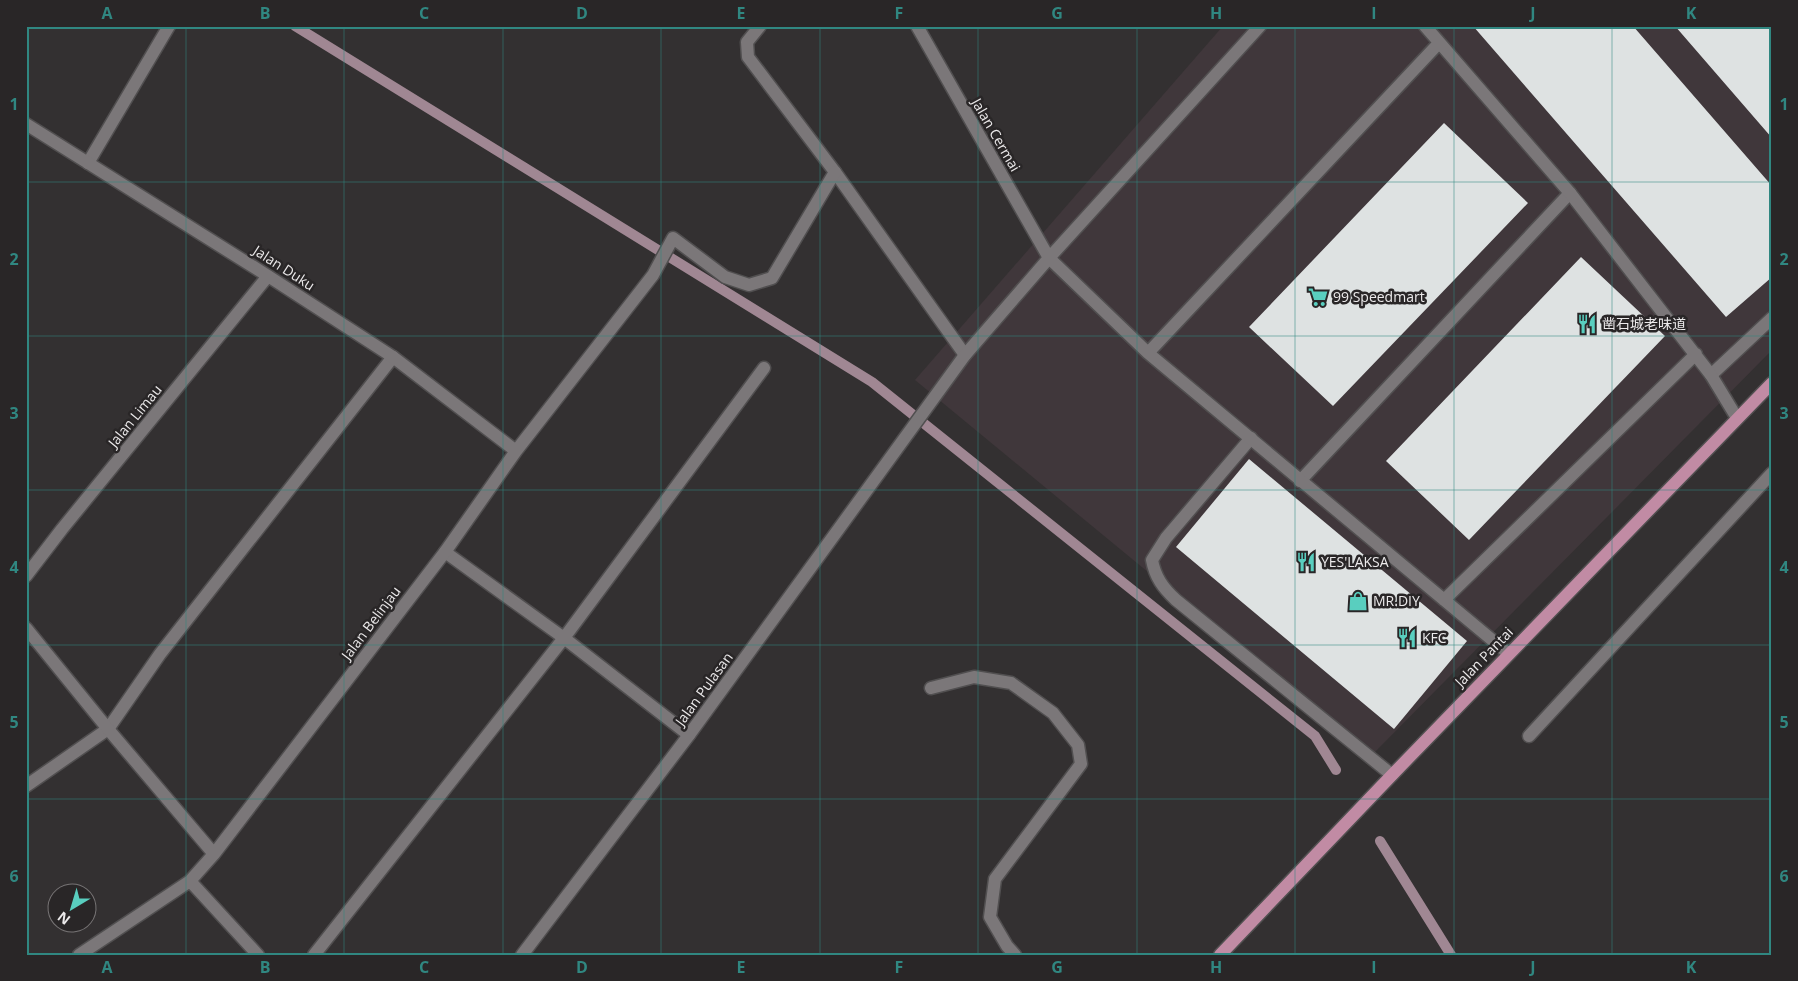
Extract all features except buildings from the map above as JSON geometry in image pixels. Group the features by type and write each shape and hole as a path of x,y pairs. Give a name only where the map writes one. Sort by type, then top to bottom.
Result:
{"main road":[{"name":"Jalan Pantai","path":"1220,955 1772,383"}],"street":[{"path":"88,163 169,26"},
{"path":"760,26 747,42 748,57 835,172 965,355"},
{"name":"Jalan Cermai","path":"917,26 1049,258 1148,353 1509,654"},
{"name":"Jalan Pulasan","path":"522,955 689,734 965,355 1049,258 1260,26"},
{"path":"1425,26 1570,193 1696,354 1737,418"},
{"path":"1148,353 1439,43"},
{"name":"Jalan Duku","path":"26,124 394,357 516,451"},
{"name":"Jalan Belinjau","path":"79,955 190,882 214,854 445,552 516,451 654,275 673,238 725,276 749,285 772,278 835,172"},
{"path":"1300,481 1570,193"},
{"name":"Jalan Limau","path":"26,576 268,276"},
{"path":"1711,375 1772,318"},
{"path":"1444,600 1696,354"},
{"path":"26,786 108,730 160,654 394,357"},
{"path":"314,955 564,638 764,368"},
{"path":"1251,438 1166,538 1152,560 1154,571 1162,587 1176,600 1392,775"},
{"path":"1529,736 1772,473"},
{"path":"445,552 564,638 689,734"},
{"path":"26,628 108,730 214,854"},
{"path":"931,688 974,677 1011,683 1054,713 1078,745 1081,764 995,879 990,917 1007,946 1015,955"},
{"path":"190,882 258,955"}],"shaded area":[{"path":"1223,26 1772,26 1772,350 1371,756 915,380"}],"waterway":[{"path":"295,26 872,382 1315,736 1336,770"},
{"path":"1380,841 1451,955"}],"place":[{"name":"99 Speedmart","path":"1318,297"},
{"name":"凿石城老味道","path":"1587,324"},
{"name":"YES'LAKSA","path":"1306,562"},
{"name":"MR.DIY","path":"1358,601"},
{"name":"KFC","path":"1407,638"}]}
